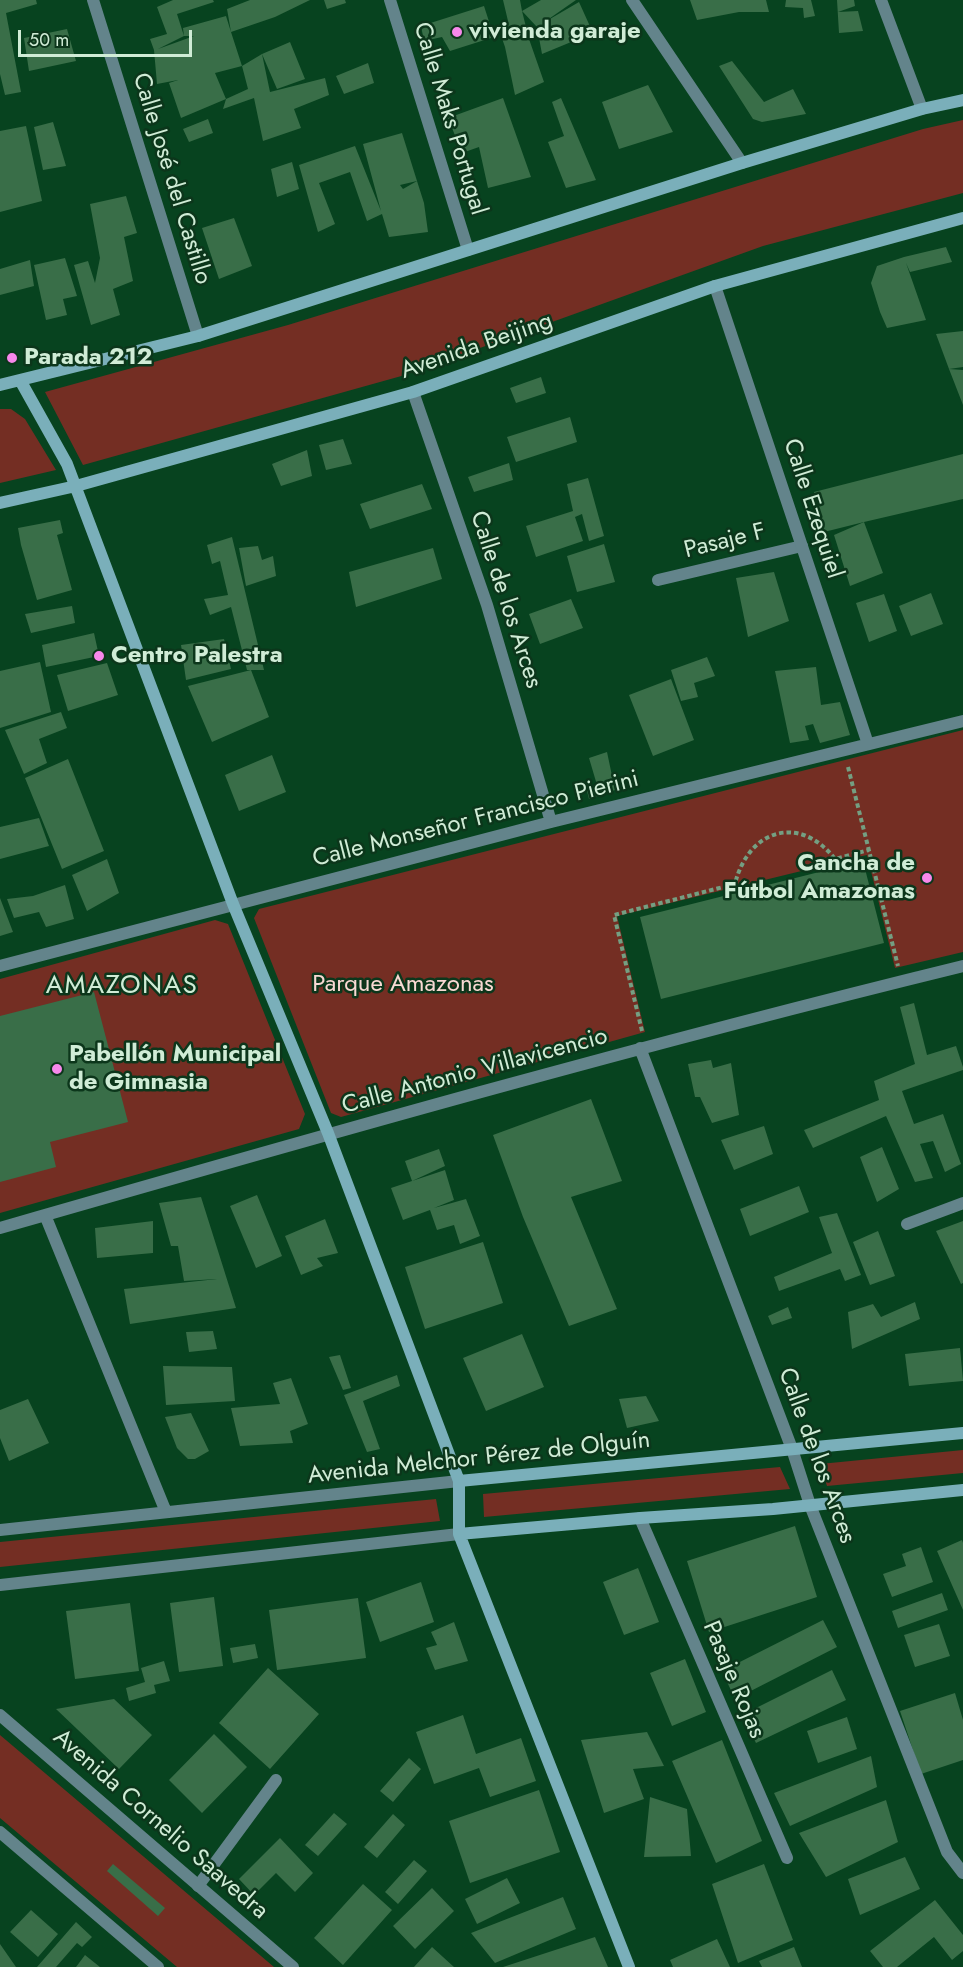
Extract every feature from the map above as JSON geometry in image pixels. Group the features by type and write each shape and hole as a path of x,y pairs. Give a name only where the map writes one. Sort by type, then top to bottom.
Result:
{"street":[{"name":"Calle José del Castillo","path":"93,0 198,336"},
{"name":"Calle Maks Portugal","path":"390,0 468,250"},
{"path":"632,0 742,163"},
{"path":"881,0 922,109"},
{"path":"0,385 198,336 742,163 922,109 963,100"},
{"name":"Avenida Beijing","path":"0,503 76,486 413,392 715,286 963,218"},
{"name":"Calle Ezequiel","path":"715,286 868,744"},
{"path":"20,380 67,464 76,486 233,904 328,1133 459,1480 459,1534 629,1967"},
{"name":"Calle de los Arces","path":"413,392 487,605 551,822"},
{"name":"Pasaje F","path":"658,580 802,546"},
{"name":"Calle Monseñor Francisco Pierini","path":"0,966 551,822 963,721"},
{"name":"Calle Antonio Villavicencio","path":"0,1228 328,1133 640,1048 962,971"},
{"name":"Calle de los Arces","path":"640,1048 792,1449 810,1505 947,1852 963,1873"},
{"path":"907,1224 963,1203"},
{"path":"45,1215 166,1512"},
{"name":"Avenida Melchor Pérez de Olguín","path":"0,1530 459,1480 963,1433"},
{"path":"0,1585 459,1534 963,1490"},
{"name":"Pasaje Rojas","path":"640,1518 787,1858"},
{"name":"Avenida Cornelio Saavedra","path":"0,1715 293,1967"},
{"path":"198,1886 276,1780"},
{"path":"0,1832 158,1967"}],"path":[{"path":"847,760 898,968"},
{"path":"643,1033 614,915 735,884 746,855 759,843 774,834 792,832 809,836 825,845 835,859 869,850"}],"green space":[{"path":"963,120 963,193 763,246 405,375 83,465 45,392 288,325 923,129"},
{"path":"0,409 11,409 25,419 56,470 0,483"},
{"name":"Parque Amazonas","path":"963,730 963,952 895,968 867,855 617,916 645,1032 341,1117 331,1113 254,918 259,909"},
{"name":"Parque Amazonas","path":"215,920 228,924 305,1114 299,1129 0,1213 0,979"},
{"path":"963,1450 963,1473 827,1486 820,1464"},
{"path":"780,1467 790,1489 484,1517 483,1494"},
{"path":"436,1499 440,1521 0,1567 0,1542"},
{"path":"0,1735 274,1967 177,1967 0,1818"}],"building":[{"path":"0,0 36,0 37,4 6,13 21,92 5,95 0,74"},
{"path":"173,0 213,0 214,2 177,14 184,36 183,28 226,16 242,66 215,73 226,99 181,118 169,83 178,80 157,84 154,50 150,39 167,34 157,7","holes":["184,36 194,36 158,49"]},
{"path":"250,0 310,0 275,17 231,32 227,9"},
{"path":"324,0 345,0 346,3 327,9"},
{"path":"503,0 520,0 529,39 544,82 515,95 505,47 498,27 508,21"},
{"path":"541,0 576,0 543,23 579,2 593,33 542,54 537,27 522,11"},
{"path":"690,0 766,0 769,12 739,12 697,20"},
{"path":"786,0 811,0 815,16 804,18 803,8 785,7"},
{"path":"837,0 854,0 855,6 838,12 858,11 863,31 839,33"},
{"name":"vivienda garaje","path":"484,6 494,37 450,51 442,37 424,41 421,26"},
{"path":"67,29 76,61 29,71 24,38"},
{"path":"290,42 305,79 277,89 262,54"},
{"path":"262,54 270,92 325,78 329,95 294,109 301,128 263,141 254,98 223,109 226,99 248,89 242,66"},
{"path":"732,61 764,102 793,89 806,114 762,122 753,119 719,66"},
{"path":"368,63 374,83 344,94 336,76"},
{"path":"648,85 673,132 619,149 602,102"},
{"path":"503,98 531,177 488,188 479,147 462,153 448,118"},
{"path":"561,98 596,180 566,188 548,142 564,136 552,102"},
{"path":"208,119 213,133 189,142 183,129"},
{"path":"53,122 66,166 43,170 34,127"},
{"path":"26,126 42,201 0,212 0,131"},
{"path":"402,133 424,203 428,232 389,237 382,214 367,221 350,172 319,183 335,224 318,232 299,165 355,146 381,211 363,144","holes":["417,181 403,189 400,185"]},
{"path":"292,162 299,189 277,197 271,169"},
{"path":"126,196 137,233 124,237 133,281 113,289 120,315 91,325 74,265 88,261 95,283 100,258 90,204"},
{"path":"234,218 252,266 219,279 202,228"},
{"path":"946,247 952,262 910,272 906,263 926,320 887,328 871,283 877,266"},
{"path":"65,258 77,296 63,299 67,315 46,320 34,265"},
{"path":"30,260 34,286 0,295 0,269"},
{"path":"963,331 963,367 949,369 936,334"},
{"path":"949,369 963,370 963,405"},
{"path":"541,377 546,393 516,403 510,388"},
{"path":"570,417 577,442 516,462 507,437"},
{"path":"343,439 352,464 326,470 319,445"},
{"path":"307,450 312,476 281,486 272,464"},
{"path":"963,454 963,499 824,532 814,492"},
{"path":"509,463 513,480 474,492 468,477"},
{"path":"588,478 604,536 589,541 582,514 575,517 583,541 536,557 526,526 573,511 567,484"},
{"path":"422,484 432,509 370,529 360,504"},
{"path":"60,520 63,533 57,535 72,590 37,600 18,528"},
{"path":"864,522 883,573 850,586 834,535"},
{"path":"232,537 264,670 247,670 231,607 210,615 204,599 228,595 220,561 212,564 207,545"},
{"path":"604,544 615,582 577,592 567,556"},
{"path":"258,546 262,560 273,556 276,576 246,586 239,548"},
{"path":"433,548 442,579 356,607 349,572"},
{"path":"774,572 789,621 748,637 736,578"},
{"path":"931,593 943,624 911,636 899,606"},
{"path":"884,594 897,631 869,642 856,603"},
{"path":"571,599 583,628 540,644 529,614"},
{"path":"72,606 75,623 31,633 25,614"},
{"path":"94,633 99,656 46,667 42,645"},
{"path":"224,639 231,669 186,680 181,645"},
{"path":"707,657 715,676 694,683 698,697 681,701 671,670"},
{"path":"40,662 51,712 0,728 0,671"},
{"path":"107,663 118,695 68,711 57,675"},
{"path":"816,667 821,705 840,702 850,735 820,743 813,724 805,726 809,740 790,743 775,671"},
{"path":"251,670 269,717 212,742 188,686"},
{"path":"671,679 694,740 653,756 629,695"},
{"path":"61,712 67,728 39,739 47,763 24,774 5,730"},
{"path":"607,752 615,790 589,799 586,787 597,785 589,758"},
{"path":"272,755 286,792 239,811 225,775"},
{"path":"68,759 104,851 62,869 25,778"},
{"path":"39,818 49,846 0,859 0,827"},
{"path":"107,859 119,893 87,911 72,875"},
{"path":"863,861 884,943 661,999 640,917"},
{"path":"65,885 74,919 46,927 39,912 14,918 7,899 33,896"},
{"path":"0,898 13,932 0,936"},
{"name":"Pabellón Municipal de Gimnasia","path":"94,992 128,1122 50,1142 56,1167 0,1182 0,1016"},
{"path":"914,1003 927,1055 956,1046 963,1067 963,1070 902,1091 914,1124 943,1114 961,1164 945,1172 933,1141 920,1144 933,1178 915,1182 886,1116 813,1148 804,1130 879,1100 874,1081 915,1064 900,1007"},
{"path":"711,1060 713,1068 731,1063 739,1115 712,1123 700,1097 695,1097 688,1064"},
{"path":"591,1099 622,1181 571,1197 617,1309 569,1326 523,1217 493,1135"},
{"path":"764,1126 773,1154 734,1170 721,1140"},
{"path":"882,1147 899,1189 877,1202 860,1157"},
{"path":"439,1149 445,1166 412,1181 405,1161"},
{"path":"445,1170 454,1200 434,1208 466,1199 480,1236 460,1244 454,1225 437,1230 430,1210 403,1220 391,1188"},
{"path":"799,1186 809,1212 750,1236 740,1209"},
{"path":"257,1195 282,1256 256,1268 230,1206"},
{"path":"201,1197 236,1308 130,1324 124,1289 217,1279 184,1281 178,1246 171,1246 159,1203"},
{"path":"837,1213 861,1275 845,1281 840,1269 779,1291 774,1277 832,1253 819,1217"},
{"path":"325,1219 338,1253 317,1258 323,1266 301,1275 285,1236"},
{"path":"153,1221 153,1253 97,1258 95,1228"},
{"path":"963,1221 963,1283 961,1284 936,1231"},
{"path":"878,1231 895,1276 870,1285 853,1242"},
{"path":"483,1242 503,1303 425,1329 405,1267"},
{"path":"915,1302 920,1319 852,1349 848,1312 873,1304 881,1317"},
{"path":"788,1307 792,1318 772,1325 768,1316"},
{"path":"213,1331 217,1349 189,1352 186,1332"},
{"path":"522,1334 544,1387 486,1411 463,1358"},
{"path":"960,1348 963,1381 909,1386 905,1354"},
{"path":"340,1355 351,1388 343,1390 329,1357"},
{"path":"163,1366 232,1367 235,1401 166,1405"},
{"path":"397,1375 400,1386 363,1401 380,1449 367,1452 344,1395"},
{"path":"291,1378 308,1424 290,1431 293,1443 240,1446 231,1408 280,1404 273,1383"},
{"path":"646,1396 659,1421 627,1428 619,1399"},
{"path":"28,1399 49,1443 9,1461 0,1438 0,1410"},
{"path":"191,1413 209,1451 195,1459 188,1459 177,1448 165,1417"},
{"path":"795,1526 817,1597 709,1632 687,1561"},
{"path":"962,1540 963,1543 963,1610 937,1551"},
{"path":"921,1547 933,1582 892,1597 883,1574 906,1566 902,1554"},
{"path":"638,1568 659,1622 624,1635 603,1582"},
{"path":"421,1582 434,1622 380,1642 366,1602"},
{"path":"942,1593 948,1610 898,1628 892,1611"},
{"path":"214,1597 223,1666 179,1672 170,1603"},
{"path":"358,1598 366,1658 277,1670 269,1610"},
{"path":"130,1603 139,1671 75,1679 66,1611"},
{"path":"823,1620 837,1647 735,1699 722,1671"},
{"path":"454,1622 468,1661 435,1670 426,1648 437,1645 431,1632"},
{"path":"939,1624 950,1656 915,1667 904,1635"},
{"path":"255,1644 258,1658 233,1663 230,1648"},
{"path":"685,1659 706,1712 672,1726 650,1673"},
{"path":"164,1661 170,1681 154,1685 156,1693 129,1701 126,1688 145,1682 141,1668"},
{"path":"268,1668 319,1714 270,1769 219,1723"},
{"path":"832,1670 846,1700 756,1743 742,1715"},
{"path":"955,1693 963,1720 963,1760 921,1774 900,1711"},
{"path":"114,1699 152,1735 119,1769 56,1709"},
{"path":"463,1715 476,1754 521,1738 536,1781 490,1797 479,1768 434,1784 416,1732"},
{"path":"847,1717 857,1749 818,1763 807,1731"},
{"path":"647,1732 664,1766 633,1769 644,1799 604,1813 581,1740"},
{"path":"214,1734 247,1767 202,1813 169,1780"},
{"path":"722,1740 762,1841 716,1863 672,1761"},
{"path":"871,1756 877,1787 790,1826 774,1793"},
{"path":"409,1758 421,1769 393,1802 380,1791"},
{"path":"539,1790 560,1852 470,1883 449,1821"},
{"path":"650,1797 687,1809 691,1856 644,1857"},
{"path":"886,1800 898,1842 826,1877 799,1833"},
{"path":"334,1813 347,1824 318,1856 305,1845"},
{"path":"393,1814 405,1825 377,1858 364,1847"},
{"path":"280,1838 313,1873 295,1892 276,1873 254,1895 239,1879"},
{"path":"905,1857 920,1889 860,1915 848,1879"},
{"path":"414,1860 427,1871 398,1904 385,1892"},
{"path":"113,1864 165,1908 158,1916 107,1871"},
{"path":"764,1864 793,1940 738,1963 712,1884"},
{"path":"507,1878 520,1903 477,1924 465,1899"},
{"path":"363,1884 392,1910 343,1965 314,1938"},
{"path":"432,1888 454,1911 415,1949 393,1926"},
{"path":"563,1897 576,1929 495,1963 471,1933"},
{"path":"935,1900 963,1935 963,1951 952,1960 934,1937 897,1967 883,1967 870,1951"},
{"path":"31,1910 58,1934 38,1957 10,1932"},
{"path":"76,1922 92,1937 82,1947 77,1943 56,1967 37,1967"},
{"path":"595,1937 608,1967 503,1967"},
{"path":"717,1939 730,1967 673,1967 670,1960"},
{"path":"0,1944 16,1967 0,1967"},
{"path":"432,1947 454,1967 414,1967"},
{"path":"794,1947 802,1967 762,1967 759,1961"},
{"path":"85,1955 100,1967 76,1967"}],"place":[{"name":"vivienda garaje","path":"457,32"},
{"name":"Parada 212","path":"12,358"},
{"name":"Centro Palestra","path":"99,656"},
{"name":"Cancha de Fútbol Amazonas","path":"927,878"},
{"name":"Pabellón Municipal de Gimnasia","path":"57,1069"}],"district":[{"name":"AMAZONAS","path":"122,987"}]}
